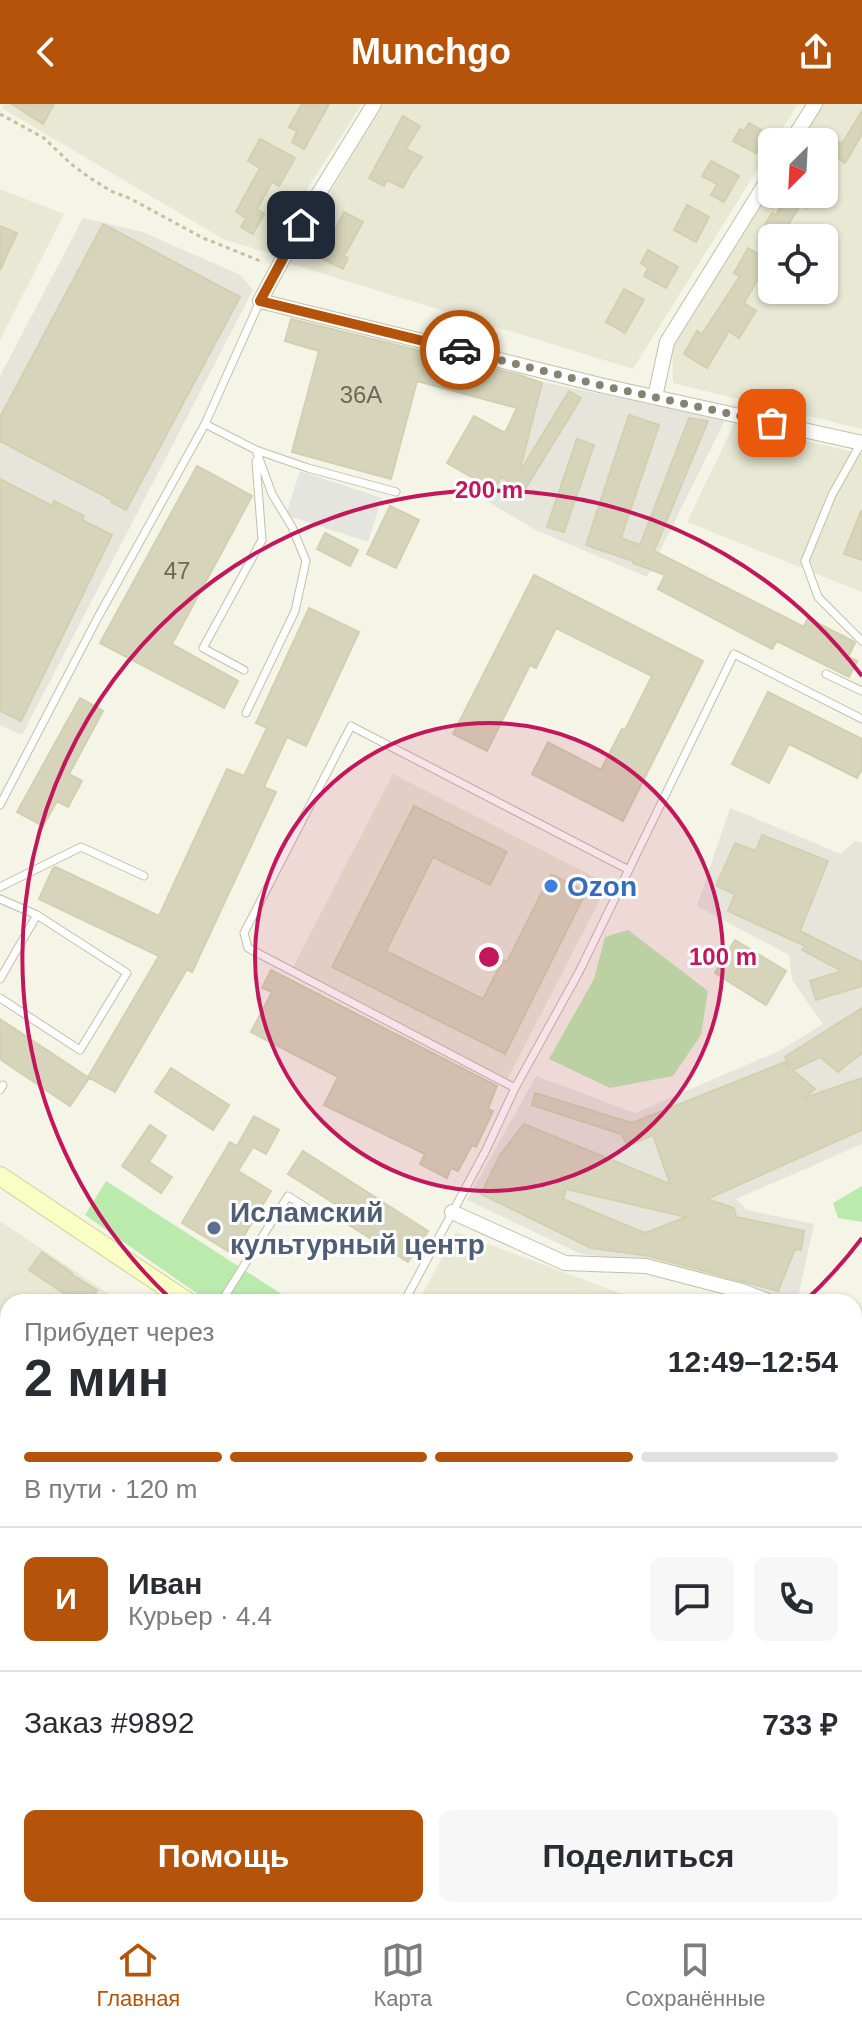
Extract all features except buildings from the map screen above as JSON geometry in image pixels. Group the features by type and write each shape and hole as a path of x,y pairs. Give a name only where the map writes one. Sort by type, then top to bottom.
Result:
{"main road":[{"path":"0,1176 176,1294"}],"street":[{"path":"374,104 313,203 260,301 589,382 862,443"},
{"path":"800,128 815,104"},
{"path":"655,397 667,342 758,196"},
{"path":"452,1212 565,1263 646,1266 750,1294"}],"lane":[{"path":"0,805 97,619 205,424 260,301"},
{"path":"205,424 256,450 396,492"},
{"path":"862,443 832,495 805,561 818,597 862,641"},
{"path":"244,670 203,648 262,540 256,450"},
{"path":"246,713 295,611 306,561 292,527 272,494 256,450"},
{"path":"408,1294 579,972 734,654 862,719"},
{"path":"826,674 862,691"},
{"path":"515,1088 248,948 244,933 351,726 629,870"},
{"path":"0,887 81,847 144,876"},
{"path":"0,899 37,915 127,973 80,1050 0,998"},
{"path":"0,979 37,915"},
{"path":"226,1294 288,1196 324,1219"}],"path":[{"path":"0,114 44,138 81,171 111,191 203,238 233,248 276,269"}],"shaded area":[{"path":"5,104 362,104 292,212 270,253 225,240 2,108"},
{"path":"383,104 798,104 783,128 758,128 758,168 633,369 288,263"},
{"path":"820,104 862,104 862,429 673,383 672,342 758,204 758,208 838,208 838,128 805,128"},
{"path":"0,189 64,214 0,340"},
{"path":"83,218 143,232 240,275 253,290 22,735 0,725 0,376"},
{"path":"533,380 725,420 647,577 536,530 473,493"},
{"path":"734,424 862,454 862,592 687,522"},
{"path":"300,471 382,498 368,542 286,515"},
{"path":"393,774 608,884 507,1080 292,969"},
{"path":"730,808 841,854 855,841 862,843 862,1144 736,1199 747,1210 814,1224 799,1294 768,1294 655,1263 581,1254 467,1200 536,1076 635,1113 781,1050 823,1024 792,980 789,955 697,906"},
{"path":"0,1221 109,1294 0,1294"},
{"path":"456,1232 622,1294 422,1294"}],"green space":[{"path":"628,930 708,991 701,1035 673,1076 610,1088 549,1059 594,979 605,937"},
{"path":"106,1181 282,1294 198,1294 85,1215"},
{"path":"862,1186 862,1222 838,1218 833,1203"}],"way so far":[{"path":"460,350 772,423"}],"place":[{"name":"Ozon","path":"551,886"},
{"name":"Исламский культурный центр","path":"214,1228"}],"route":[{"path":"301,225 260,301 460,350"}]}
